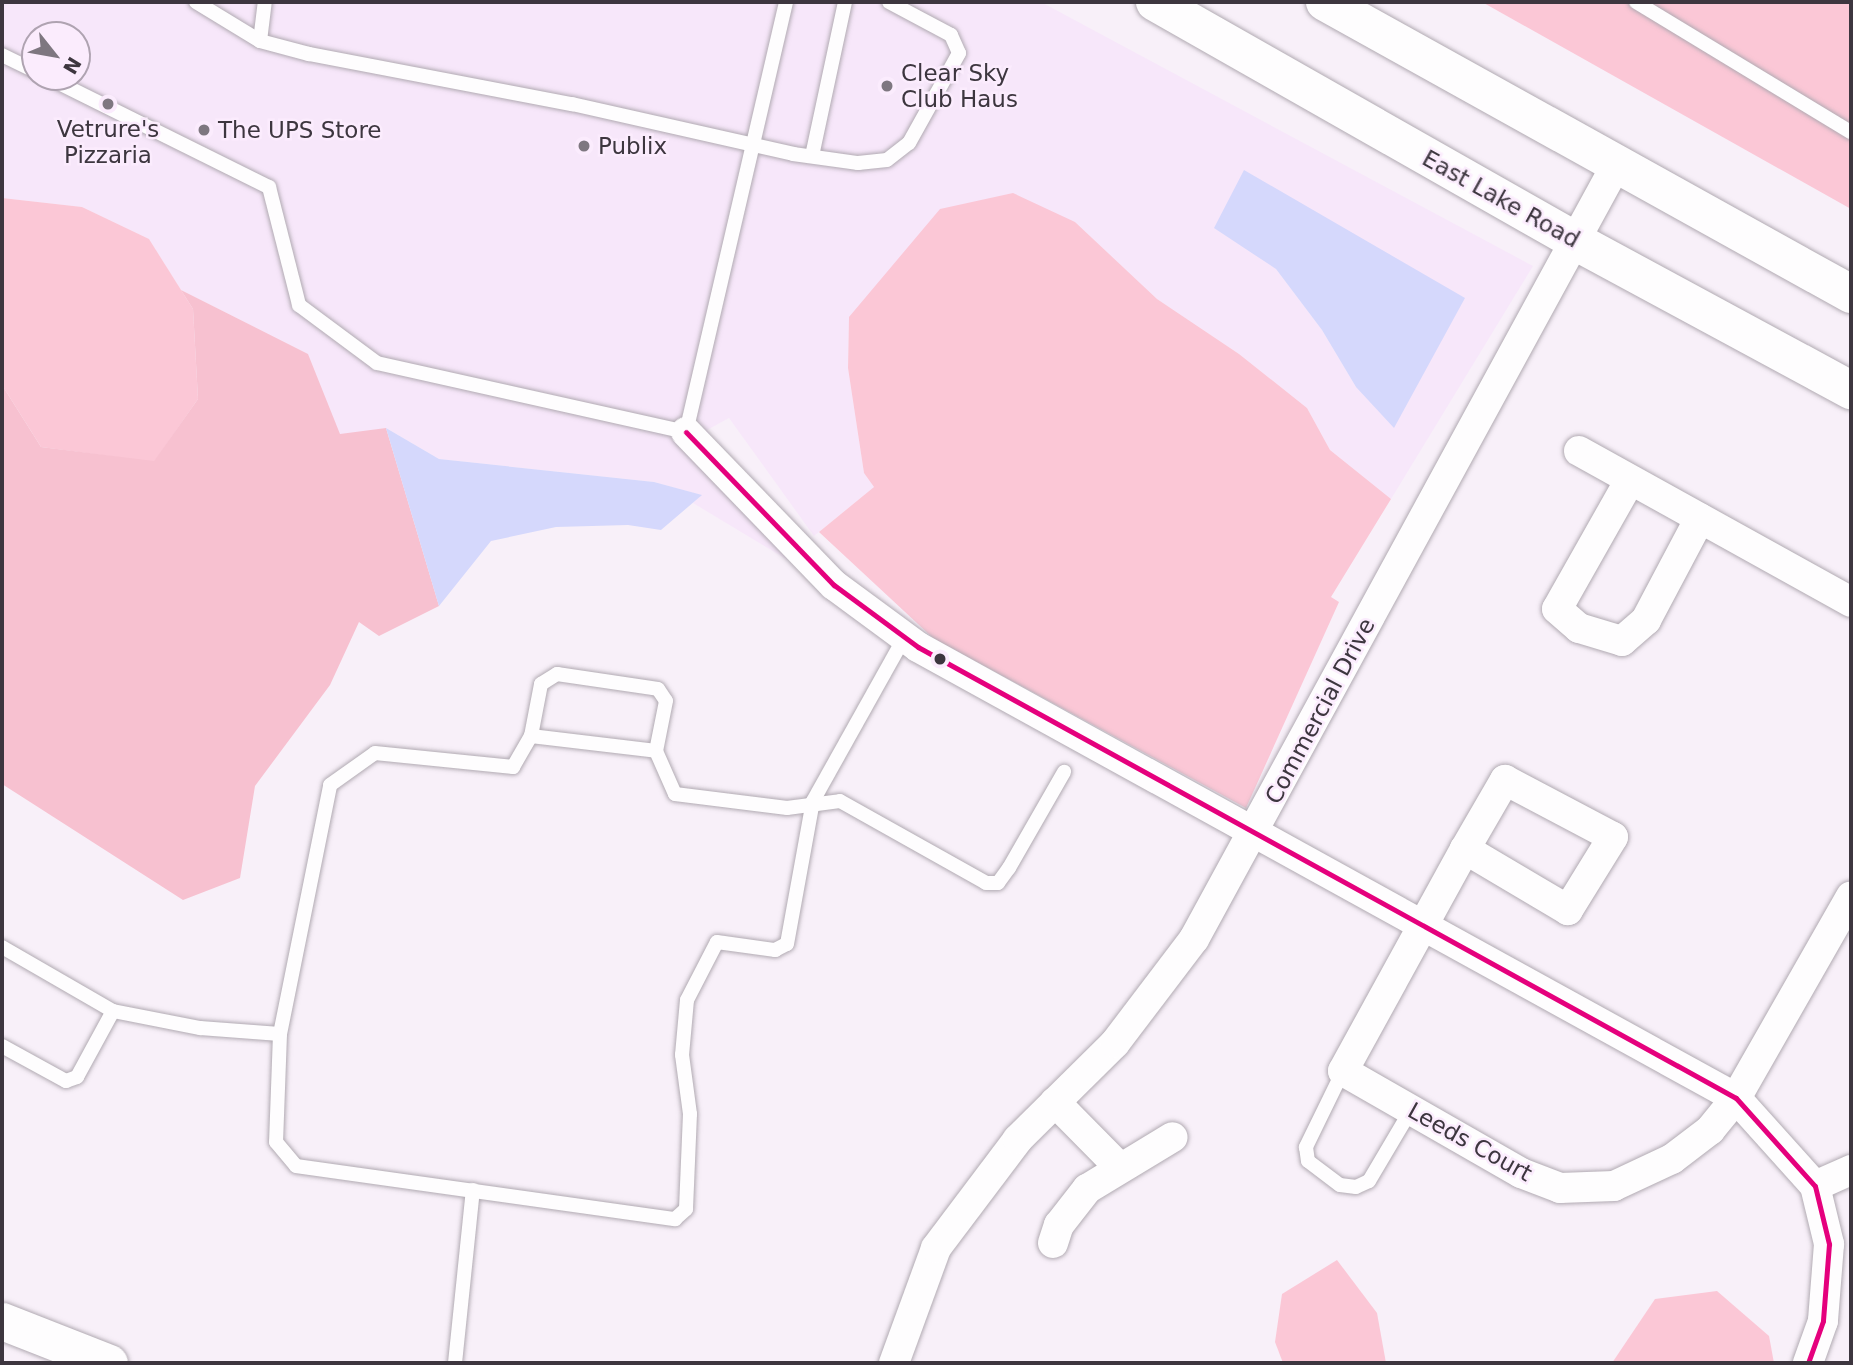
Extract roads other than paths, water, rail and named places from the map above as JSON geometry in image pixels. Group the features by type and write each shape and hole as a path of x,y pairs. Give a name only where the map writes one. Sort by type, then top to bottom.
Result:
{"main road":[{"name":"East Lake Road","path":"1155,2 1575,240 1851,390"},
{"path":"1325,2 1615,167 1851,294"}],"street":[{"name":"Commercial Drive","path":"894,1363 936,1248 1018,1139 1115,1043 1194,939 1254,834 1615,167"},
{"path":"686,432 834,585 904,638 1422,928 1736,1098 1815,1186 1829,1244 1823,1321 1808,1363"},
{"path":"1579,451 1851,602"},
{"path":"1629,480 1557,609 1579,628 1622,641 1646,620 1700,518"},
{"path":"1343,1071 1465,849 1505,780 1613,837 1568,910 1465,849"},
{"name":"Leeds Court","path":"1343,1071 1521,1173 1560,1188 1614,1186 1672,1159 1710,1130 1736,1098 1851,896"},
{"path":"1055,1102 1119,1167"},
{"path":"1053,1243 1070,1208 1087,1189 1119,1167 1173,1137"},
{"path":"1815,1186 1851,1170"},
{"path":"2,1321 109,1363"}],"lane":[{"path":"196,2 260,41 751,144 858,163 887,160 909,143 959,53 951,36 889,2"},
{"path":"260,41 265,2"},
{"path":"75,91 269,187 299,305 377,363 686,432 786,2"},
{"path":"812,156 845,2"},
{"path":"1636,2 1851,132"},
{"path":"2,55 21,64"},
{"path":"904,638 813,801 787,944 775,950 717,942 687,1000 682,1055 690,1114 686,1209 676,1219 296,1166 276,1142 280,1034 330,785 375,753 513,766 531,736 541,684 557,674 658,689 666,701 656,751 675,794 787,808 813,801 840,801 986,883 998,883 1064,772"},
{"path":"531,736 656,751"},
{"path":"2,947 113,1011 200,1028 280,1034"},
{"path":"2,1046 66,1081 77,1077 113,1011"},
{"path":"1343,1071 1306,1147 1308,1161 1340,1185 1356,1187 1369,1181 1412,1110"},
{"path":"455,1363 473,1190"}],"water":[{"path":"1244,170 1465,298 1394,428 1356,387 1322,330 1276,269 1214,228"},
{"path":"386,428 439,459 654,482 702,495 661,530 628,525 556,527 491,541 439,606"}],"place":[{"name":"Clear Sky Club Haus","path":"887,86"},
{"name":"Vetrure's Pizzaria","path":"108,104"},
{"name":"The UPS Store","path":"204,130"},
{"name":"Publix","path":"584,146"}]}
